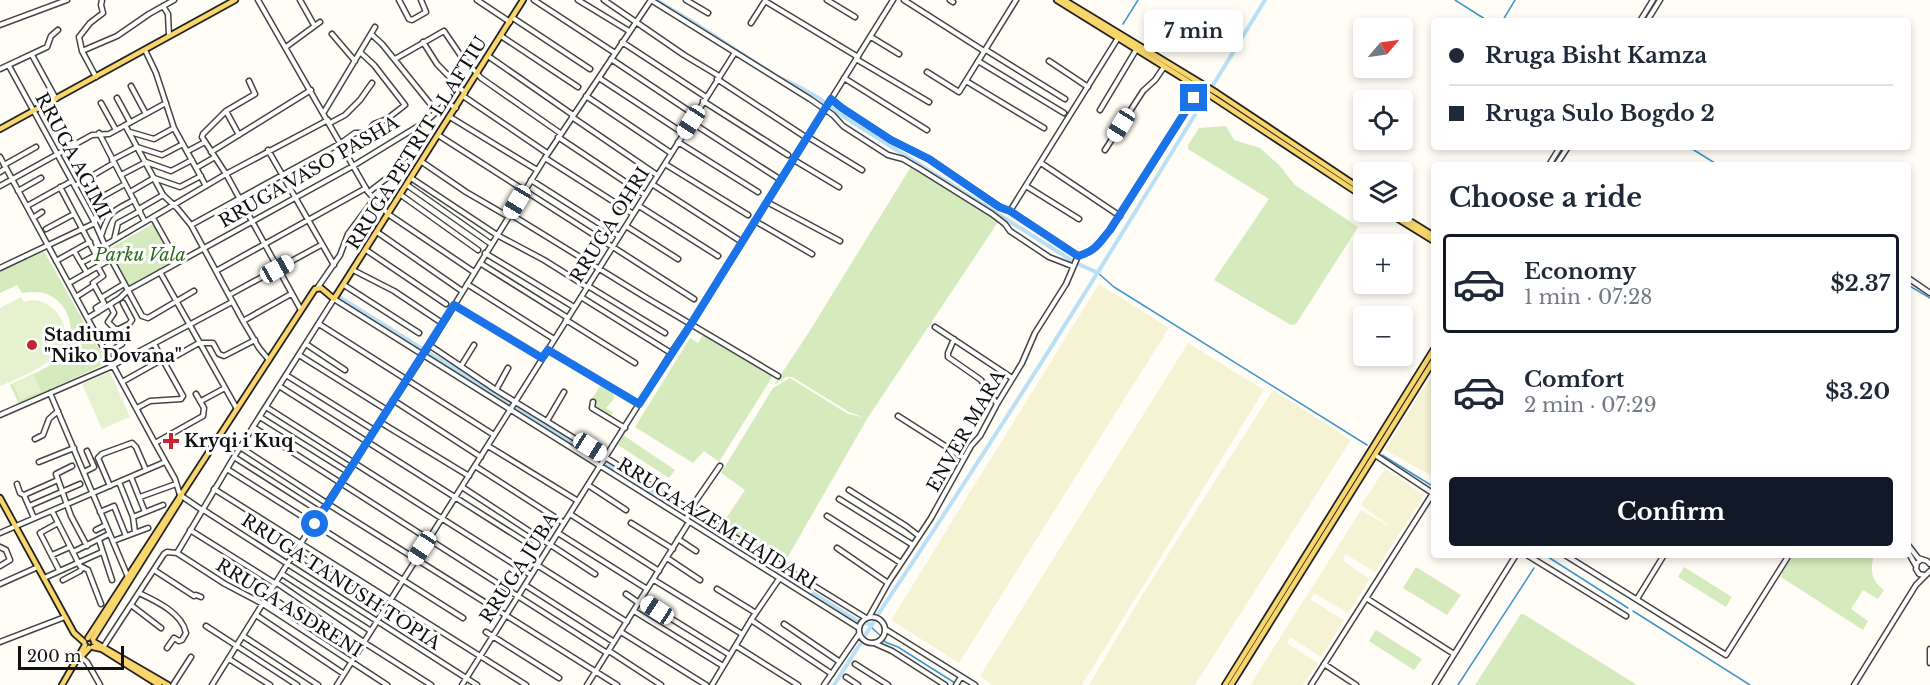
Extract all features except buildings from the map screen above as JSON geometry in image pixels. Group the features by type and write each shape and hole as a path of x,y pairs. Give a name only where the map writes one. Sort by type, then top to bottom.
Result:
{"main road":[{"path":"0,129 235,0"},
{"name":"RRUGA PETRIT LLAFTIU","path":"334,299 524,0"},
{"path":"1057,0 1164,67 1213,94 1353,184"},
{"path":"1064,0 1202,88"},
{"path":"1213,94 1353,189"},
{"path":"1403,222 1431,239"},
{"path":"1411,222 1431,234"},
{"path":"63,685 180,495 312,292 318,288"},
{"name":"RRUGA AZEM HAJDARI","path":"318,288 334,299"},
{"path":"1225,685 1431,354"},
{"path":"1231,685 1431,365"},
{"path":"63,685 180,500 180,495"},
{"path":"0,498 74,633 159,685"},
{"path":"89,643 104,646 168,685"}],"street":[{"path":"0,25 67,0"},
{"path":"96,77 82,51 79,37 90,23 103,13 102,0"},
{"path":"258,0 374,199 388,214 474,272"},
{"path":"300,0 314,25"},
{"path":"399,0 412,21 426,12 421,0"},
{"path":"477,0 590,69"},
{"path":"534,0 615,53"},
{"path":"578,0 629,31"},
{"path":"604,0 807,138 862,170"},
{"path":"212,685 428,347 546,155 651,0 734,54 825,108 843,126 888,154 903,159 920,169 992,214 1010,231 1049,257 1073,264"},
{"path":"686,0 708,13"},
{"path":"827,0 855,17"},
{"name":"RRUGA JUBA","path":"462,685 893,0"},
{"path":"904,0 1065,99"},
{"path":"927,72 959,92 1016,0"},
{"path":"1642,18 1653,0"},
{"path":"1649,18 1660,0"},
{"path":"82,51 117,36 171,1"},
{"path":"751,23 765,1 928,102"},
{"path":"44,2 44,8"},
{"path":"163,6 168,14 169,36"},
{"path":"286,47 320,22"},
{"path":"324,112 375,27"},
{"path":"0,69 47,47 51,36 58,30"},
{"path":"395,59 442,31 446,32 461,56 477,74 645,195"},
{"path":"332,34 356,61"},
{"path":"371,34 395,59 436,111"},
{"path":"501,36 578,87"},
{"path":"871,37 899,54"},
{"path":"1010,211 1118,38"},
{"path":"423,42 437,64 464,94 546,155 633,214"},
{"path":"622,42 788,154"},
{"path":"145,50 156,73 174,128 206,186"},
{"path":"1100,110 1136,50"},
{"path":"191,225 341,143 355,133 362,134 368,131 374,124 387,119 405,105 374,65 361,53"},
{"name":"RRUGA OHRI","path":"338,685 415,558 734,54"},
{"path":"32,55 57,99"},
{"path":"488,56 657,175"},
{"path":"611,59 695,115"},
{"path":"978,61 1064,113"},
{"path":"1048,62 1088,87"},
{"name":"RRUGA AGIMI","path":"9,66 95,223 111,260 144,317 148,318 176,302"},
{"path":"1105,150 1143,91 1164,67"},
{"path":"599,78 683,134"},
{"path":"844,78 927,130"},
{"path":"249,81 255,94 226,111 202,134 301,310"},
{"path":"966,81 1044,128"},
{"path":"104,246 268,150 345,115 372,83"},
{"path":"131,86 146,114"},
{"path":"830,100 891,140 920,153 999,207 1010,211 1078,256 1096,248 1120,216 1202,88"},
{"path":"211,152 311,90"},
{"path":"586,96 671,153"},
{"path":"117,98 128,123 129,132 163,195 191,225 232,302 269,360"},
{"path":"101,103 116,130"},
{"path":"0,186 92,135 110,134 166,103"},
{"name":"RRUGA VASO PASHA","path":"88,318 120,298 128,290 177,261 353,166 424,122 447,103 456,108"},
{"path":"226,111 239,135"},
{"path":"450,117 497,148 537,170"},
{"path":"691,122 781,180"},
{"path":"129,132 154,139 174,128"},
{"path":"99,133 146,222"},
{"path":"438,135 694,299"},
{"path":"188,151 205,142"},
{"path":"678,142 758,192"},
{"path":"27,206 137,147 162,154 183,144"},
{"path":"0,171 36,147"},
{"path":"268,150 334,265"},
{"path":"196,168 215,157"},
{"path":"0,158 137,408 180,495"},
{"path":"216,271 367,190 387,178 405,158"},
{"path":"121,175 146,162 171,171 192,160"},
{"path":"794,160 839,187"},
{"path":"422,162 466,192 599,267 778,376"},
{"path":"1040,163 1120,216"},
{"path":"665,164 748,215"},
{"path":"130,192 154,178 180,187 201,176"},
{"path":"18,191 41,178"},
{"path":"411,178 497,235 544,260 664,333"},
{"path":"531,180 619,236"},
{"path":"0,268 49,247 95,223 100,198 125,184"},
{"path":"651,184 742,242"},
{"path":"407,185 491,244"},
{"path":"1026,186 1079,219"},
{"path":"60,187 96,255 81,263"},
{"path":"114,240 118,223 163,195"},
{"path":"401,195 478,250"},
{"path":"318,288 340,255 348,234 374,199"},
{"path":"101,236 107,217 134,200"},
{"path":"767,202 840,242"},
{"path":"639,206 718,256"},
{"path":"33,218 42,212"},
{"path":"46,229 74,214"},
{"path":"153,218 177,261"},
{"path":"755,221 812,254"},
{"path":"626,226 678,259"},
{"path":"377,232 462,291"},
{"path":"57,261 90,242"},
{"path":"229,295 321,244"},
{"path":"366,250 446,304"},
{"path":"74,251 87,273"},
{"path":"485,253 574,307"},
{"name":"ENVER MARA","path":"868,618 971,446 987,424 1026,354 1035,333 1060,295 1078,256"},
{"path":"69,283 111,260"},
{"path":"480,263 635,363"},
{"path":"76,297 94,286 93,283 103,276 98,267"},
{"path":"353,270 394,291 442,323"},
{"path":"160,272 237,409"},
{"path":"1911,280 1930,292"},
{"path":"101,298 124,284"},
{"path":"467,284 555,339"},
{"path":"344,285 419,333"},
{"path":"94,286 104,303 96,308 98,312"},
{"path":"176,302 194,291"},
{"path":"243,321 291,294"},
{"path":"581,297 671,353"},
{"path":"104,646 165,552 177,553 214,489 334,299"},
{"name":"RRUGA AZEM HAJDARI","path":"334,299 510,410 603,462 859,631 864,640 892,651 945,685"},
{"path":"0,415 113,365 232,302"},
{"path":"110,305 114,313 108,322 115,329 119,329 132,320 123,303"},
{"path":"454,305 542,358"},
{"path":"319,324 494,435"},
{"path":"935,327 1012,378"},
{"path":"107,353 122,344 123,337 119,329"},
{"path":"954,339 948,352 950,359 981,380 997,404"},
{"path":"122,382 199,343 213,343 219,354 224,356 255,340"},
{"path":"137,408 150,401 183,397 154,344"},
{"path":"306,344 345,370"},
{"path":"461,366 474,345"},
{"path":"428,347 547,420 603,462 691,511 868,618 879,620 885,629 958,681 975,685"},
{"path":"548,350 639,404"},
{"path":"299,355 387,410"},
{"path":"496,390 508,368"},
{"path":"286,375 375,430"},
{"path":"279,386 529,544"},
{"path":"201,401 225,388"},
{"path":"547,420 564,392"},
{"path":"50,393 128,577"},
{"path":"155,443 201,418 204,408 196,394"},
{"path":"393,400 481,457"},
{"path":"593,402 592,408 625,428"},
{"path":"266,407 531,576"},
{"path":"35,438 43,435 49,418 58,411"},
{"path":"898,416 964,458"},
{"path":"260,417 348,472"},
{"path":"380,422 469,476"},
{"path":"253,427 662,685"},
{"path":"110,486 98,459 102,454 132,443 146,470"},
{"path":"488,446 578,501"},
{"path":"240,447 617,685"},
{"path":"39,462 74,448"},
{"path":"84,472 94,467 87,452"},
{"path":"1375,455 1431,492"},
{"path":"234,457 322,513"},
{"path":"0,533 165,462"},
{"path":"72,466 56,473 71,516 87,546"},
{"path":"475,466 564,523"},
{"path":"587,685 673,549 691,511 720,466"},
{"path":"227,469 463,618"},
{"path":"131,477 145,512"},
{"path":"24,495 58,480"},
{"path":"119,482 133,517 135,532"},
{"path":"17,484 34,518"},
{"path":"29,506 80,484"},
{"path":"140,497 176,484"},
{"path":"588,485 626,510"},
{"path":"462,487 595,574"},
{"path":"214,489 526,685"},
{"path":"849,490 919,536"},
{"name":"RRUGA TANUSH TOPIA","path":"180,495 477,685"},
{"path":"839,499 913,545"},
{"path":"1311,685 1431,499"},
{"path":"133,517 163,505"},
{"path":"100,512 114,506 126,536"},
{"path":"52,511 78,562 82,568 88,569 101,604"},
{"path":"570,514 659,570"},
{"path":"826,516 901,563"},
{"path":"58,523 40,533 59,570"},
{"path":"631,523 673,549"},
{"path":"96,530 106,525"},
{"path":"112,541 148,528"},
{"path":"190,530 431,685"},
{"path":"558,533 647,590"},
{"path":"73,552 110,534"},
{"path":"678,539 696,551"},
{"path":"99,540 112,580"},
{"path":"52,555 70,546"},
{"path":"0,547 6,550 10,560 0,566"},
{"path":"1911,548 1930,564"},
{"path":"837,549 888,583"},
{"path":"44,578 102,552"},
{"name":"RRUGA ASDRENI","path":"177,553 225,584 263,604 387,685"},
{"path":"295,553 384,609"},
{"path":"1911,557 1916,566 1916,585"},
{"path":"1916,566 1930,557"},
{"path":"667,558 700,580"},
{"path":"1435,685 1514,558"},
{"path":"1532,558 1626,616"},
{"path":"1570,558 1726,655 1787,558"},
{"path":"1637,599 1662,558"},
{"path":"537,565 627,622"},
{"path":"0,585 38,567"},
{"path":"63,580 82,568"},
{"path":"154,570 194,597 196,595 201,597"},
{"path":"1917,572 1928,574"},
{"path":"282,574 371,631"},
{"path":"1854,685 1916,585 1928,574"},
{"path":"712,685 742,634 779,579"},
{"path":"654,580 742,634"},
{"path":"525,585 614,642"},
{"path":"717,589 756,613"},
{"path":"139,593 169,610 184,626 186,633 182,640 174,638 167,648"},
{"path":"626,594 730,655"},
{"path":"269,596 357,653"},
{"path":"1366,598 1454,654"},
{"path":"131,605 161,628"},
{"path":"634,611 723,666"},
{"path":"256,615 344,674"},
{"path":"0,642 65,617"},
{"path":"824,685 859,631 860,623 868,618"},
{"path":"751,620 832,674"},
{"path":"784,624 840,662"},
{"path":"206,626 297,685"},
{"path":"874,643 881,639 885,629"},
{"path":"486,632 560,678"},
{"path":"621,632 706,685"},
{"path":"243,636 318,685"},
{"path":"736,646 798,685"},
{"path":"1930,649 1930,663"},
{"path":"81,657 87,662 100,685"},
{"path":"173,685 191,657"},
{"path":"229,659 270,685"},
{"path":"855,664 888,685"},
{"path":"1324,664 1356,685"},
{"path":"846,677 858,685"}],"shaded area":[{"path":"1099,284 1169,328 959,663 891,620"},
{"path":"1188,343 1264,390 1082,685 993,685 980,676"},
{"path":"1431,377 1431,475 1385,450"},
{"path":"1273,390 1351,440 1195,685 1089,685 1139,600"},
{"path":"1385,469 1424,495 1375,572 1345,554 1343,561 1370,579 1348,613 1314,593 1311,600 1344,620 1321,657 1290,637 1287,643 1318,663 1303,685 1250,685 1361,510 1392,528 1361,505"}],"green space":[{"path":"1226,126 1234,140 1260,148 1279,165 1295,185 1358,227 1296,324 1291,325 1214,280 1269,199 1188,149 1188,145 1199,128"},
{"path":"912,165 1000,219 867,419 786,560 712,527 719,513 727,517 745,490 721,473 773,388 790,378 848,414 863,417 849,412 792,377 786,377 774,385"},
{"name":"Parku Vala","path":"153,224 174,260 128,287 107,250"},
{"path":"41,251 45,253 107,363 19,404 10,385 57,360 70,339 71,330 67,313 57,300 42,293 22,293 17,285 0,293 0,269"},
{"name":"Stadiumi \"Niko Dovana\"","path":"21,297 24,302 34,300 43,302 58,314 65,332 64,342 60,351 49,361 24,376 0,386 0,308"},
{"path":"703,335 774,374 719,462 704,451 693,463 635,427 690,338 698,343"},
{"path":"110,372 130,417 102,429 82,384"},
{"path":"33,374 41,391 20,400 13,384"},
{"path":"601,385 614,393 615,398 606,408 613,412 610,417 591,400"},
{"path":"623,435 675,470 669,478 618,445"},
{"path":"1791,558 1873,558 1874,579 1884,590 1878,599 1863,590 1851,609 1868,621 1863,630 1781,577"},
{"path":"1416,567 1461,595 1447,615 1403,588"},
{"path":"1684,567 1732,597 1726,607 1678,577"},
{"path":"1523,614 1637,685 1475,685"},
{"path":"1376,630 1422,659 1414,670 1369,641"}],"waterway":[{"path":"656,0 776,76 816,97 1074,262 1098,273"},
{"path":"1123,24 1138,0"},
{"path":"877,616 1026,387 1265,0"},
{"path":"1455,0 1483,18"},
{"path":"1504,18 1515,0"},
{"path":"1694,150 1713,162"},
{"path":"1098,273 1114,287 1367,445"},
{"path":"1911,287 1930,298"},
{"path":"341,298 859,622"},
{"path":"1382,455 1431,485"},
{"path":"1550,558 1628,608"},
{"path":"1458,685 1534,568"},
{"path":"1633,611 1750,685"},
{"path":"864,637 875,620"},
{"path":"863,623 871,624"},
{"path":"871,624 881,636"},
{"path":"883,638 885,642 898,647 955,683"},
{"path":"834,685 862,641"}],"place":[{"name":"Stadiumi \"Niko Dovana\"","path":"32,345"},
{"name":"Kryqi i Kuq","path":"171,441"}],"route":[{"path":"315,524 454,305 527,350 542,358 548,350 639,404 718,282 831,99 891,140 920,153 999,207 1010,211 1078,256 1096,248 1110,230 1194,98"}]}
